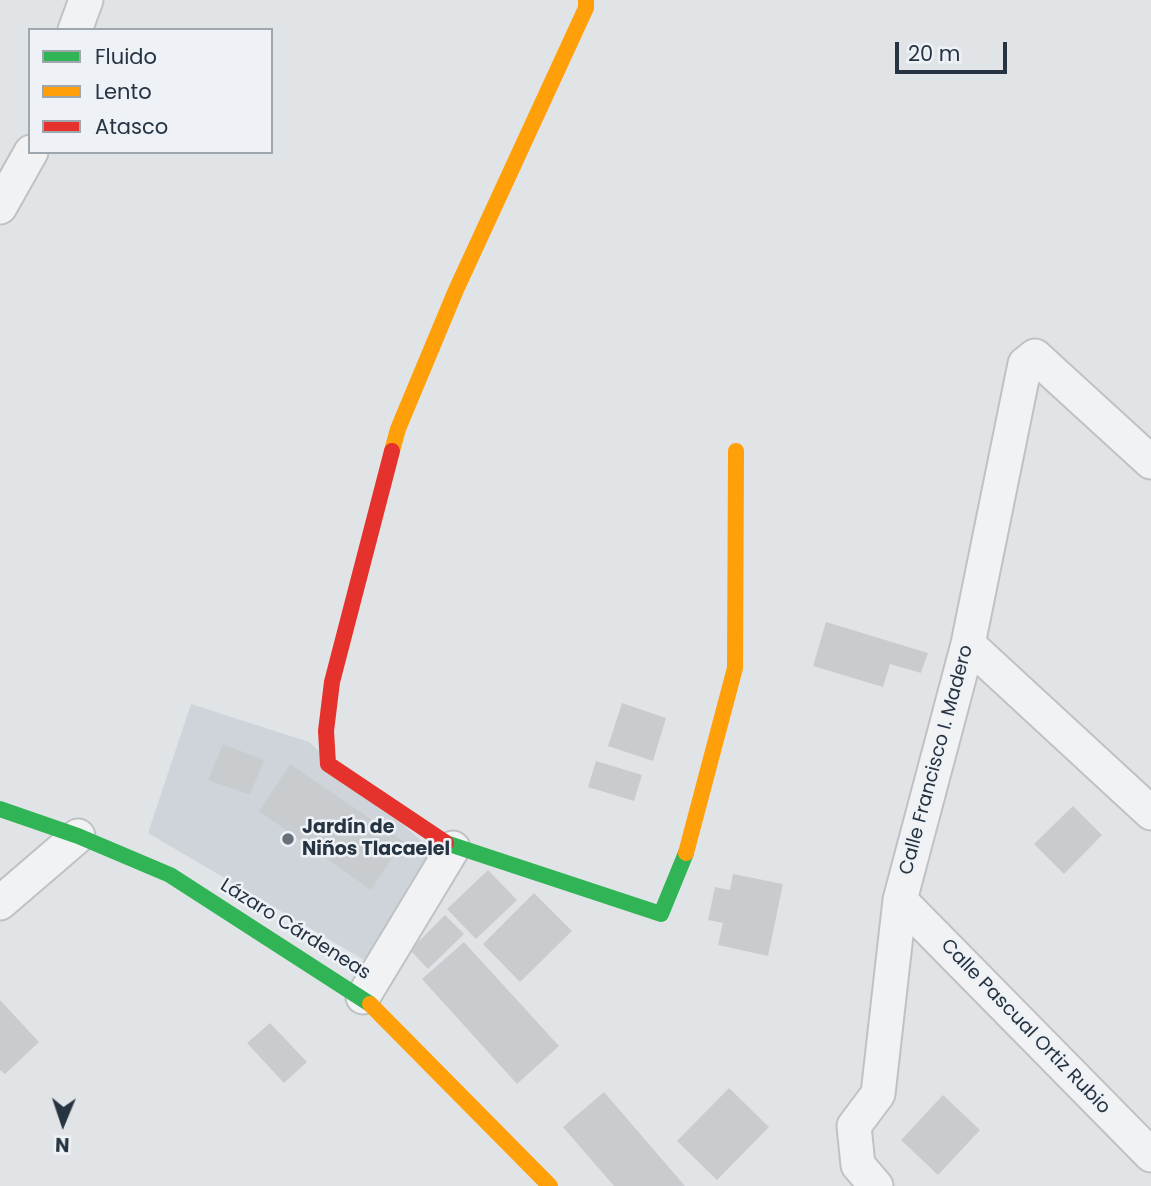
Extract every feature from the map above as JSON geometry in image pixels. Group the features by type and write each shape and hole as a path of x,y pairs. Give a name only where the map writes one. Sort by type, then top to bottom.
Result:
{"street":[{"path":"76,28 86,0"},
{"path":"586,0 586,8 456,290 398,429 332,682 327,731 328,764 453,848 661,914 686,855 735,668 736,451"},
{"path":"0,206 30,154"},
{"name":"Calle Francisco I. Madero","path":"867,1175 854,1126 878,1094 900,900 968,644 1025,364 1035,356 1151,462"},
{"path":"968,644 1151,813"},
{"name":"Lázaro Cárdeneas","path":"0,809 78,836 170,875 363,997 550,1186"},
{"path":"0,903 78,836"},
{"path":"363,997 453,848"},
{"name":"Calle Pascual Ortiz Rubio","path":"900,900 1151,1155"}],"shaded area":[{"name":"Jardín de Niños Tlacaelel","path":"191,704 309,742 426,845 434,876 371,964 148,833"}],"building":[{"path":"826,622 928,653 921,673 890,664 883,687 813,666"},
{"path":"622,703 666,718 653,761 608,746"},
{"path":"223,744 264,760 250,795 208,780"},
{"path":"596,761 642,775 634,801 588,787"},
{"path":"290,764 403,841 371,890 259,811"},
{"path":"1073,806 1102,835 1064,874 1034,844"},
{"path":"488,870 517,900 476,939 447,909"},
{"path":"733,874 783,884 768,956 718,945 723,923 708,920 715,887 730,890"},
{"path":"534,893 572,931 520,982 483,944"},
{"path":"445,915 464,934 428,969 410,950"},
{"path":"464,942 559,1046 517,1084 422,979"},
{"path":"0,1000 39,1042 5,1074 0,1070"},
{"path":"270,1023 307,1062 284,1083 247,1043"},
{"path":"729,1088 769,1127 717,1180 677,1141"},
{"path":"604,1092 685,1186 614,1186 563,1127"},
{"path":"943,1095 980,1130 938,1175 901,1140"}],"traffic: fast":[{"path":"0,809 78,836 170,875 370,1004"},
{"path":"446,843 661,914 686,853"}],"traffic: slow":[{"path":"392,451 398,429 456,290 586,8 586,0"},
{"path":"686,853 735,668 736,451"},
{"path":"370,1004 550,1186"}],"traffic: jam":[{"path":"392,451 332,682 326,731 328,764 446,843"}],"place":[{"name":"Jardín de Niños Tlacaelel","path":"288,839"}]}
